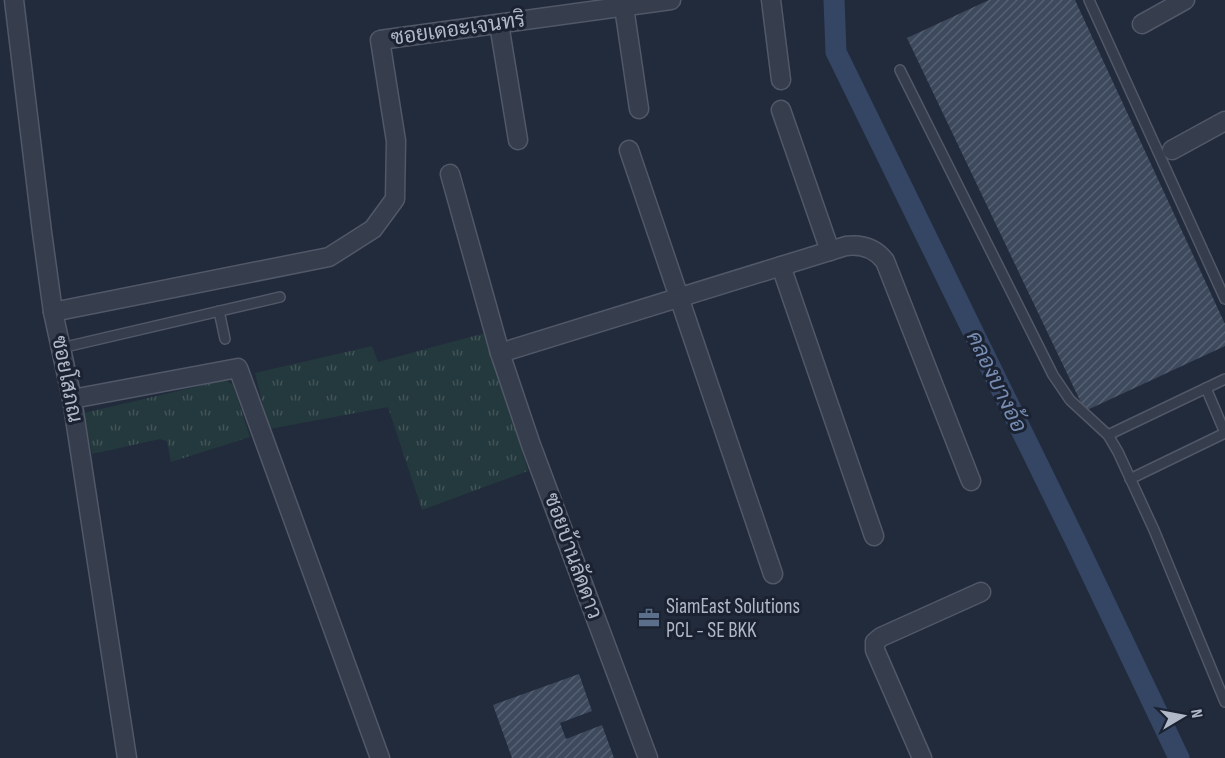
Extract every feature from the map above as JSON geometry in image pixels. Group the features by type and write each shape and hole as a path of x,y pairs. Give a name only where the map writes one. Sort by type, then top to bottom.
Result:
{"street":[{"name":"ซอยโสภณ","path":"14,0 53,312 72,399 127,758"},
{"name":"ซอยเดอะเจนทริ","path":"53,312 329,257 373,229 395,199 396,141 380,40 671,0"},
{"path":"771,0 781,80"},
{"path":"1142,24 1185,0"},
{"path":"624,7 639,109"},
{"path":"499,24 518,140"},
{"path":"781,110 830,251"},
{"path":"1172,150 1225,121"},
{"path":"629,150 773,574"},
{"name":"ซอยบ้านลัดดาว","path":"450,174 500,352 531,445 648,758"},
{"path":"500,352 830,251 851,245 860,246 877,252 883,258 971,480"},
{"path":"781,266 873,536"},
{"path":"72,399 238,368 380,758"},
{"path":"922,758 875,650 875,642 881,637 981,592"}],"lane":[{"path":"1089,0 1225,299"},
{"path":"900,70 1053,375 1070,400 1108,435 1154,530 1225,702"},
{"path":"61,348 280,297"},
{"path":"219,311 225,339"},
{"path":"1108,435 1225,379"},
{"path":"1130,479 1225,433 1206,388"}],"green space":[{"path":"485,333 528,471 422,510 388,407 269,429 255,373 372,346 378,362"},
{"path":"225,380 233,385 250,437 171,462 167,441 160,439 92,454 84,413"}],"building":[{"path":"989,0 1075,0 1225,324 1225,346 1085,411 907,38"},
{"path":"579,674 592,711 560,723 566,739 602,725 614,758 512,758 493,705"}],"waterway":[{"name":"คลองบางอ้อ","path":"834,0 836,52 1179,758"}],"place":[{"name":"SiamEast Solutions PCL - SE BKK","path":"649,618"}]}
